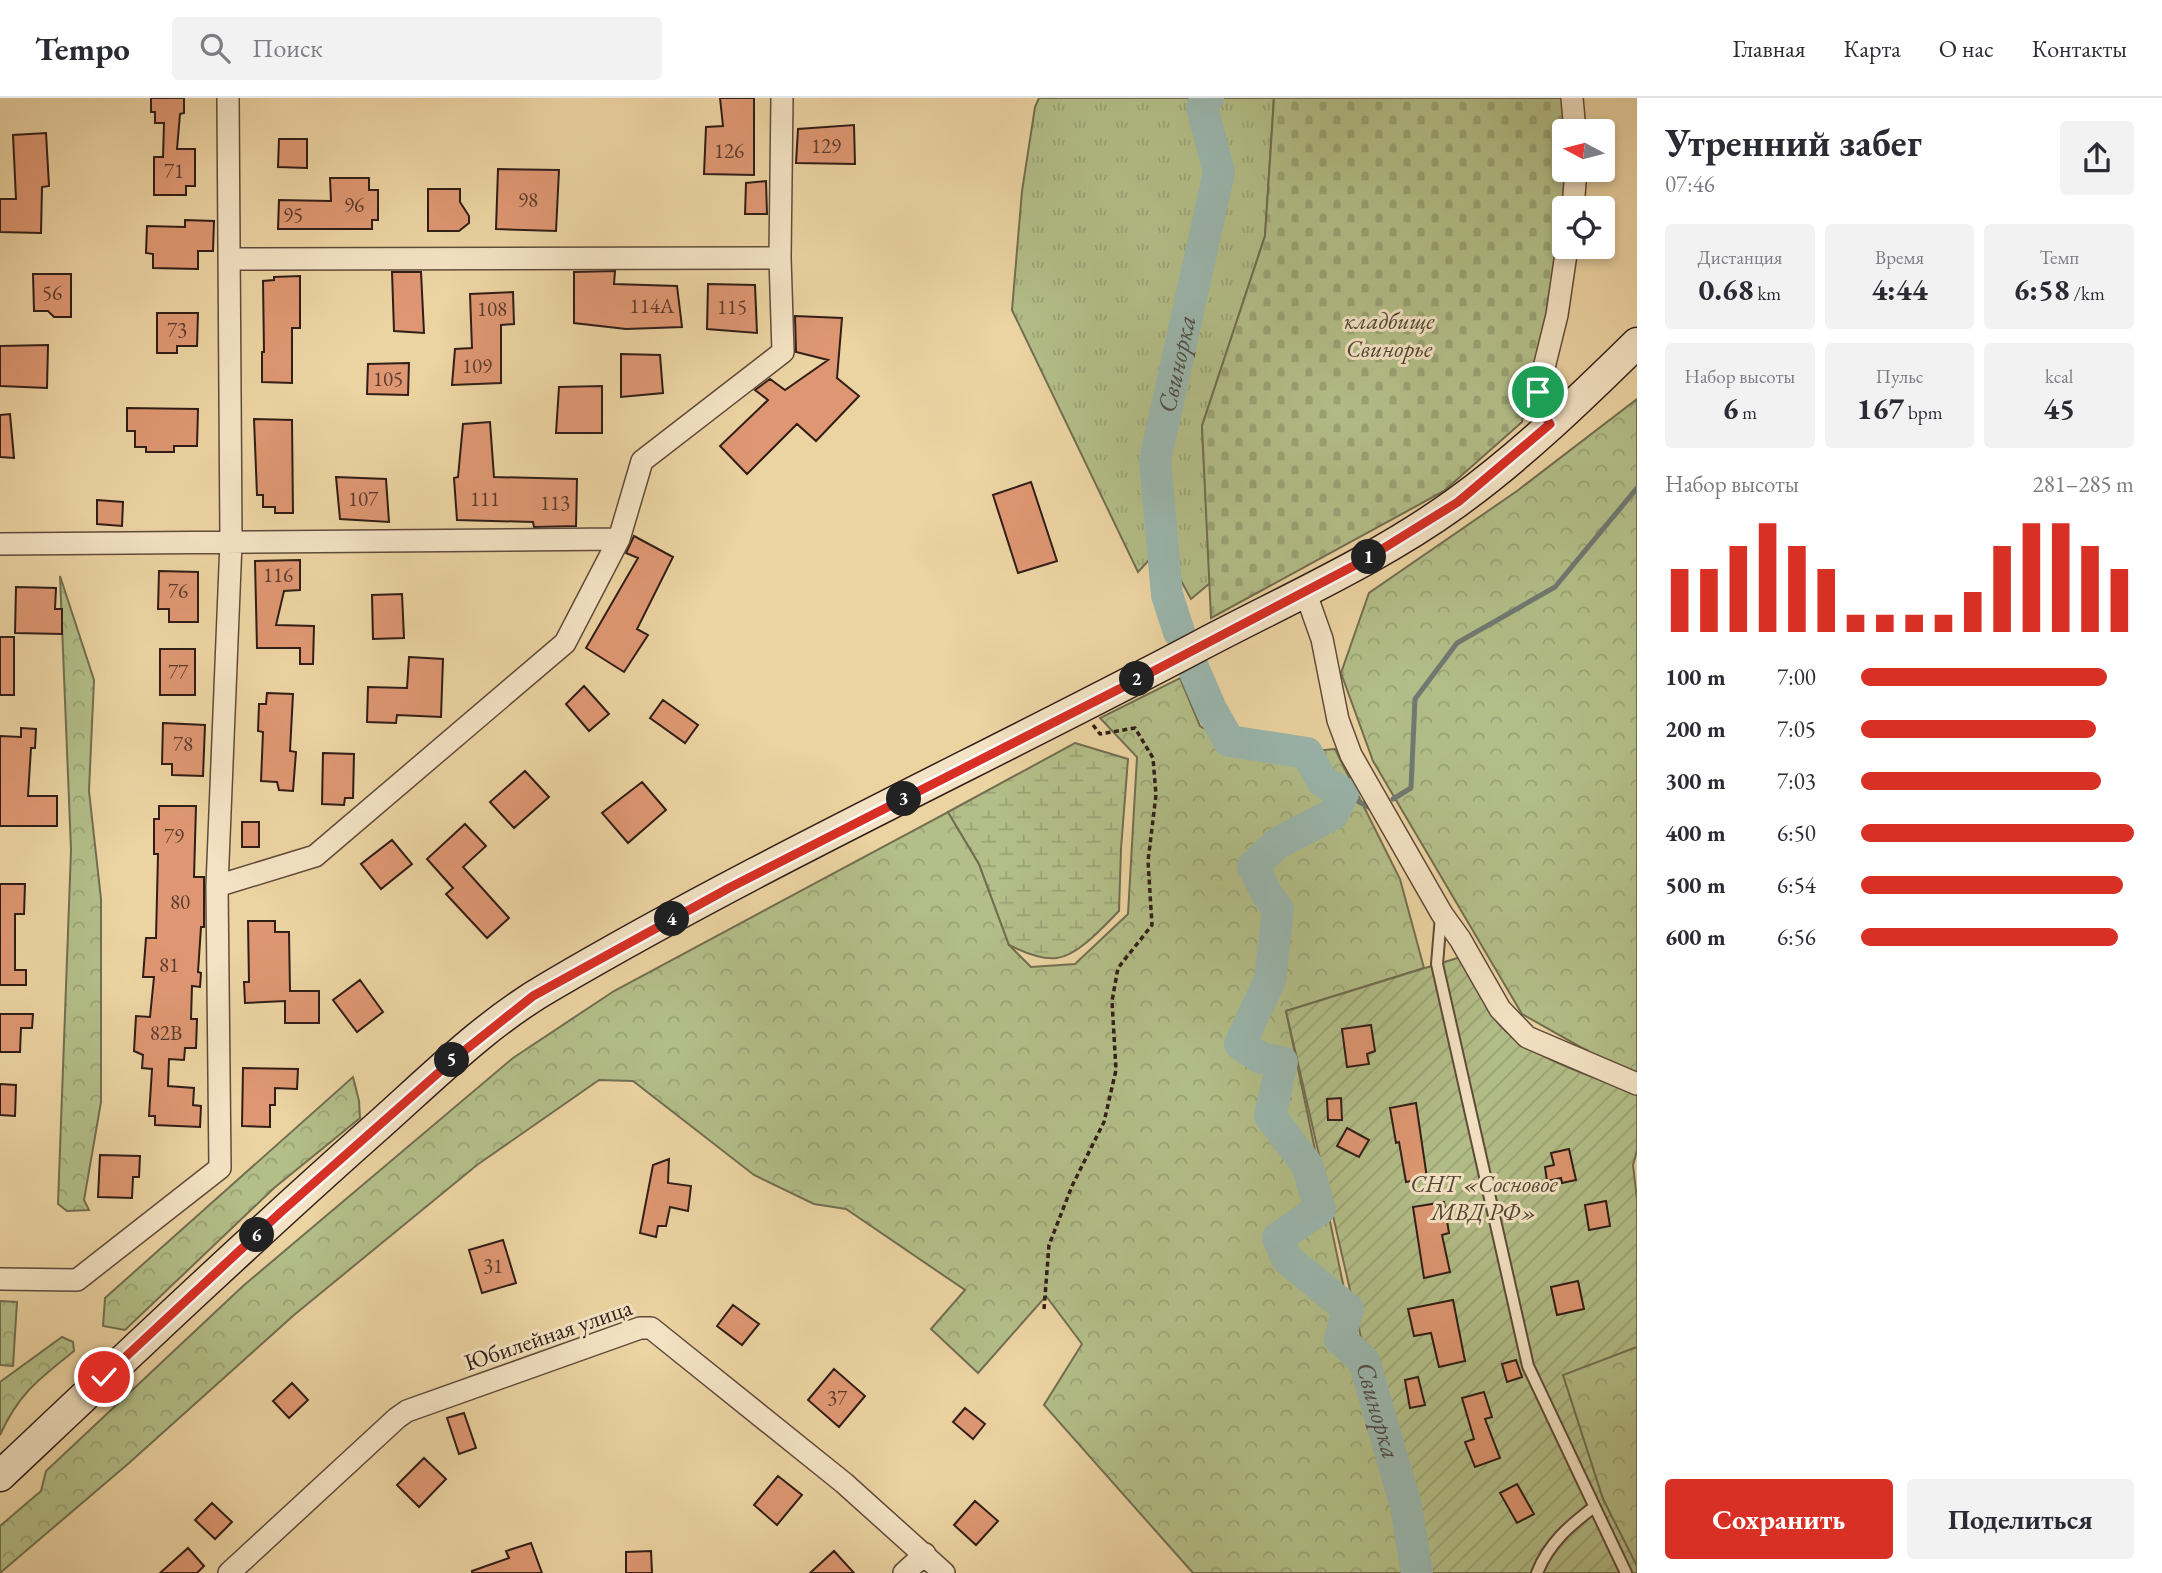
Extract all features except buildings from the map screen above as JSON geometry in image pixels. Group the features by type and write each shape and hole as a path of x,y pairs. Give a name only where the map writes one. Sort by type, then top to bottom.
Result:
{"main road":[{"path":"0,1476 281,1212 454,1059 533,996 729,888 1080,709 1387,547 1445,511 1500,469 1637,343"}],"street":[{"path":"0,1279 77,1280 220,1168 218,886 231,542 228,98"},
{"path":"218,886 315,856 565,643 619,539 642,461 783,352 780,258 782,98"},
{"path":"1572,98 1574,119"},
{"path":"230,259 780,258"},
{"path":"1550,424 1541,411 1538,392 1546,350 1557,315 1565,259"},
{"path":"0,544 619,539"},
{"path":"1305,591 1322,639 1338,720 1351,755 1500,1009 1527,1037 1637,1084"},
{"name":"Юбилейная улица","path":"229,1573 407,1411 640,1328 651,1328 844,1483 944,1573"},
{"path":"904,1573 925,1554"}],"lane":[{"path":"1442,914 1437,964 1528,1366 1626,1573"},
{"path":"1537,1573 1543,1557 1555,1540 1594,1507"}],"path":[{"path":"1044,1309 1049,1245 1072,1186 1104,1122 1116,1070 1112,1001 1118,968 1152,925 1148,861 1156,795 1153,758 1135,729 1100,734 1080,709"}],"green space":[{"path":"1039,98 1274,98 1265,236 1202,426 1210,583 1191,599 1162,546 1138,572 1012,310 1022,191 1035,107"},
{"name":"кладбище Свинорье","path":"1274,98 1565,98 1565,119 1552,119 1552,182 1567,182 1566,196 1552,196 1552,259 1558,259 1552,303 1526,397 1522,422 1444,491 1211,618 1202,426 1265,236"},
{"path":"1637,399 1637,1079 1522,1014 1373,761 1341,673 1369,593 1517,491"},
{"path":"60,576 94,680 89,791 101,899 101,1102 84,1200 89,1210 67,1211 58,1204 71,850"},
{"path":"1180,678 1200,726 1251,756 1335,749 1400,879 1424,968 1286,1011 1369,1408 1438,1573 1193,1573 1044,1405 1082,1344 1046,1296 978,1373 931,1329 965,1290 846,1209 814,1204 754,1175 633,1081 599,1080 477,1165 294,1315 129,1463 0,1573 0,1526 41,1491 46,1471 243,1286 513,1058 614,991 948,812 979,864 1009,945 1031,967 1075,964 1128,914 1137,757 1100,718"},
{"path":"1075,743 1128,759 1119,911 1074,952 1057,958 1045,958 1009,945 979,864 948,812"},
{"name":"СНТ «Сосновое МВД РФ»","path":"1464,956 1490,1012 1506,1032 1560,1064 1637,1093 1637,1150 1633,1165 1637,1199 1637,1347 1563,1375 1603,1499 1637,1566 1637,1573 1415,1573 1286,1011"},
{"path":"353,1077 360,1118 274,1188 125,1330 103,1326 105,1298"},
{"path":"0,1301 17,1302 13,1366 0,1365"},
{"path":"1637,1312 1637,1572 1554,1393 1554,1357"},
{"path":"62,1337 73,1342 74,1351 23,1397 0,1435 0,1382"}],"waterway":[{"name":"Свинорка","path":"1179,632 1167,595 1155,460 1219,172 1202,107 1208,98"},
{"path":"1393,799 1411,788 1415,699 1457,643 1555,587 1637,488"},
{"name":"Свинорка","path":"1192,665 1211,709 1229,741 1307,753 1322,781 1343,793 1333,814 1278,843 1253,866 1268,896 1278,909 1270,980 1240,1044 1261,1058 1282,1062 1270,1116 1307,1165 1320,1209 1278,1238 1287,1259 1348,1309 1340,1339 1364,1361 1406,1506 1417,1573"},
{"path":"1343,793 1374,810"}],"route":[{"path":"104,1377 281,1212 454,1059 533,996 729,888 1129,684 1363,561 1422,526 1480,485 1550,424 1541,411 1538,392"}]}
